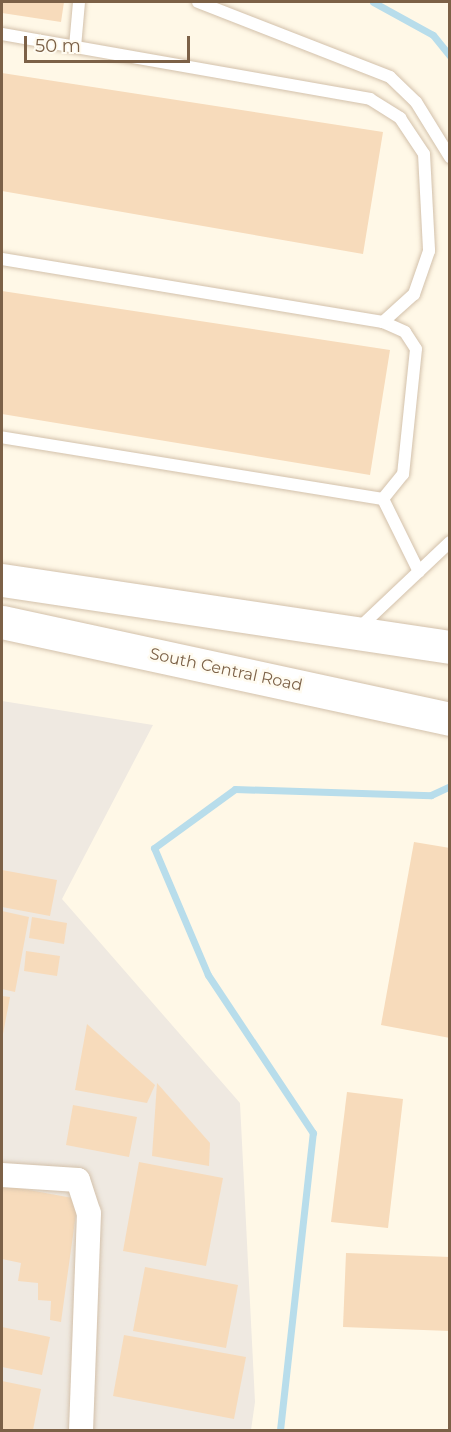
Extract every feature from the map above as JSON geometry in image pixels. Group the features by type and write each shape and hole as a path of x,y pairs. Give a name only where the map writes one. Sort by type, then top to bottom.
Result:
{"main road":[{"path":"2,580 450,647"},
{"name":"South Central Road","path":"2,622 450,719"}],"street":[{"path":"2,1175 78,1180 89,1213 81,1431"}],"lane":[{"path":"75,46 79,2"},
{"path":"198,2 390,77 416,102 450,157"},
{"path":"2,34 370,99 400,118 424,154 429,251 414,294 383,322"},
{"path":"2,259 383,322 405,332 416,349 403,474 383,500"},
{"path":"2,436 383,500"},
{"path":"383,500 419,572"},
{"path":"353,634 450,542"}],"shaded area":[{"path":"2,701 153,725 62,899 240,1103 255,1402 251,1430 2,1430"}],"building":[{"path":"2,2 64,2 61,22 2,13"},
{"path":"2,73 383,132 363,254 2,191"},
{"path":"2,291 390,350 370,475 2,414"},
{"path":"414,842 450,848 450,1038 381,1025"},
{"path":"2,870 57,880 50,916 2,907"},
{"path":"2,911 29,917 15,992 2,989"},
{"path":"32,917 67,923 64,944 29,938"},
{"path":"26,951 60,956 57,976 24,971"},
{"path":"2,996 10,997 3,1034 2,1034"},
{"path":"87,1024 155,1085 147,1103 75,1090"},
{"path":"157,1083 210,1143 209,1166 152,1156"},
{"path":"347,1092 403,1099 388,1228 331,1222"},
{"path":"73,1105 137,1117 129,1157 66,1145"},
{"path":"139,1162 223,1178 206,1266 123,1251"},
{"path":"2,1185 78,1199 61,1322 50,1320 51,1301 38,1300 38,1283 18,1281 21,1263 2,1259"},
{"path":"346,1253 450,1257 450,1331 343,1327"},
{"path":"145,1267 238,1285 226,1348 133,1331"},
{"path":"2,1327 50,1337 42,1375 2,1367"},
{"path":"124,1335 246,1357 234,1419 113,1396"},
{"path":"2,1381 41,1389 33,1430 2,1430"}],"waterway":[{"path":"373,2 433,35 450,56"},
{"path":"280,1430 313,1133 208,975 154,848 235,789 431,795 450,786"}]}
